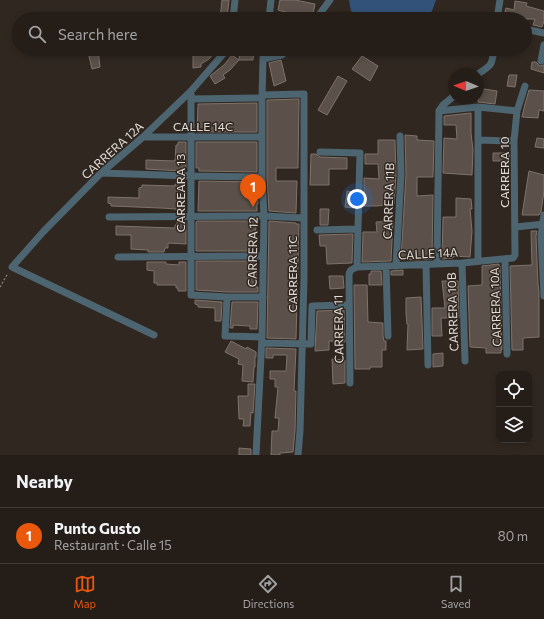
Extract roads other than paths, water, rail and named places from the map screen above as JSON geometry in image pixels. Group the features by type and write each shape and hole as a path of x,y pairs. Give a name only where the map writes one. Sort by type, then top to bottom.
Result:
{"street":[{"path":"234,12 235,0"},
{"path":"270,12 271,0"},
{"path":"321,12 330,0"},
{"path":"498,12 500,0"},
{"path":"532,30 544,33"},
{"path":"541,61 544,45"},
{"name":"CARRERA 12A","path":"154,335 12,267 43,232 101,174 191,95 222,56"},
{"name":"CARRERA 12","path":"256,455 263,297 264,216 262,177 262,96 263,56"},
{"path":"263,59 277,56"},
{"path":"484,70 489,67 493,56"},
{"name":"CARRERA 10","path":"513,258 516,250 514,141 517,111 525,86"},
{"name":"CARRERA 11C","path":"262,96 304,94 304,278 298,455"},
{"path":"191,95 262,96"},
{"name":"CARREARA 13","path":"191,95 191,295 227,297"},
{"path":"437,264 438,111 448,101"},
{"path":"478,107 478,261"},
{"path":"438,111 478,107 517,111"},
{"name":"CARRERA 11B","path":"396,266 401,174 400,136"},
{"name":"CALLE 14C","path":"143,137 262,137"},
{"path":"478,140 514,141"},
{"path":"320,152 360,153 357,267"},
{"path":"101,174 262,177"},
{"path":"544,215 541,236 544,296"},
{"path":"109,217 264,216 303,218"},
{"path":"516,227 543,224"},
{"path":"317,230 358,229"},
{"path":"118,257 263,256"},
{"name":"CALLE 14A","path":"357,267 462,263 513,258"},
{"name":"CARRERA 10A","path":"505,259 507,354"},
{"name":"CARRERA 10B","path":"462,263 465,361"},
{"path":"426,264 428,365"},
{"path":"386,266 388,336"},
{"name":"CARRERA 11","path":"350,383 349,272 357,267"},
{"path":"263,297 227,297 225,336 311,344 312,306 349,305"}],"water":[{"path":"349,0 436,0 432,12 351,11"}],"place":[{"name":"Punto Gusto","path":"253,207"}]}
